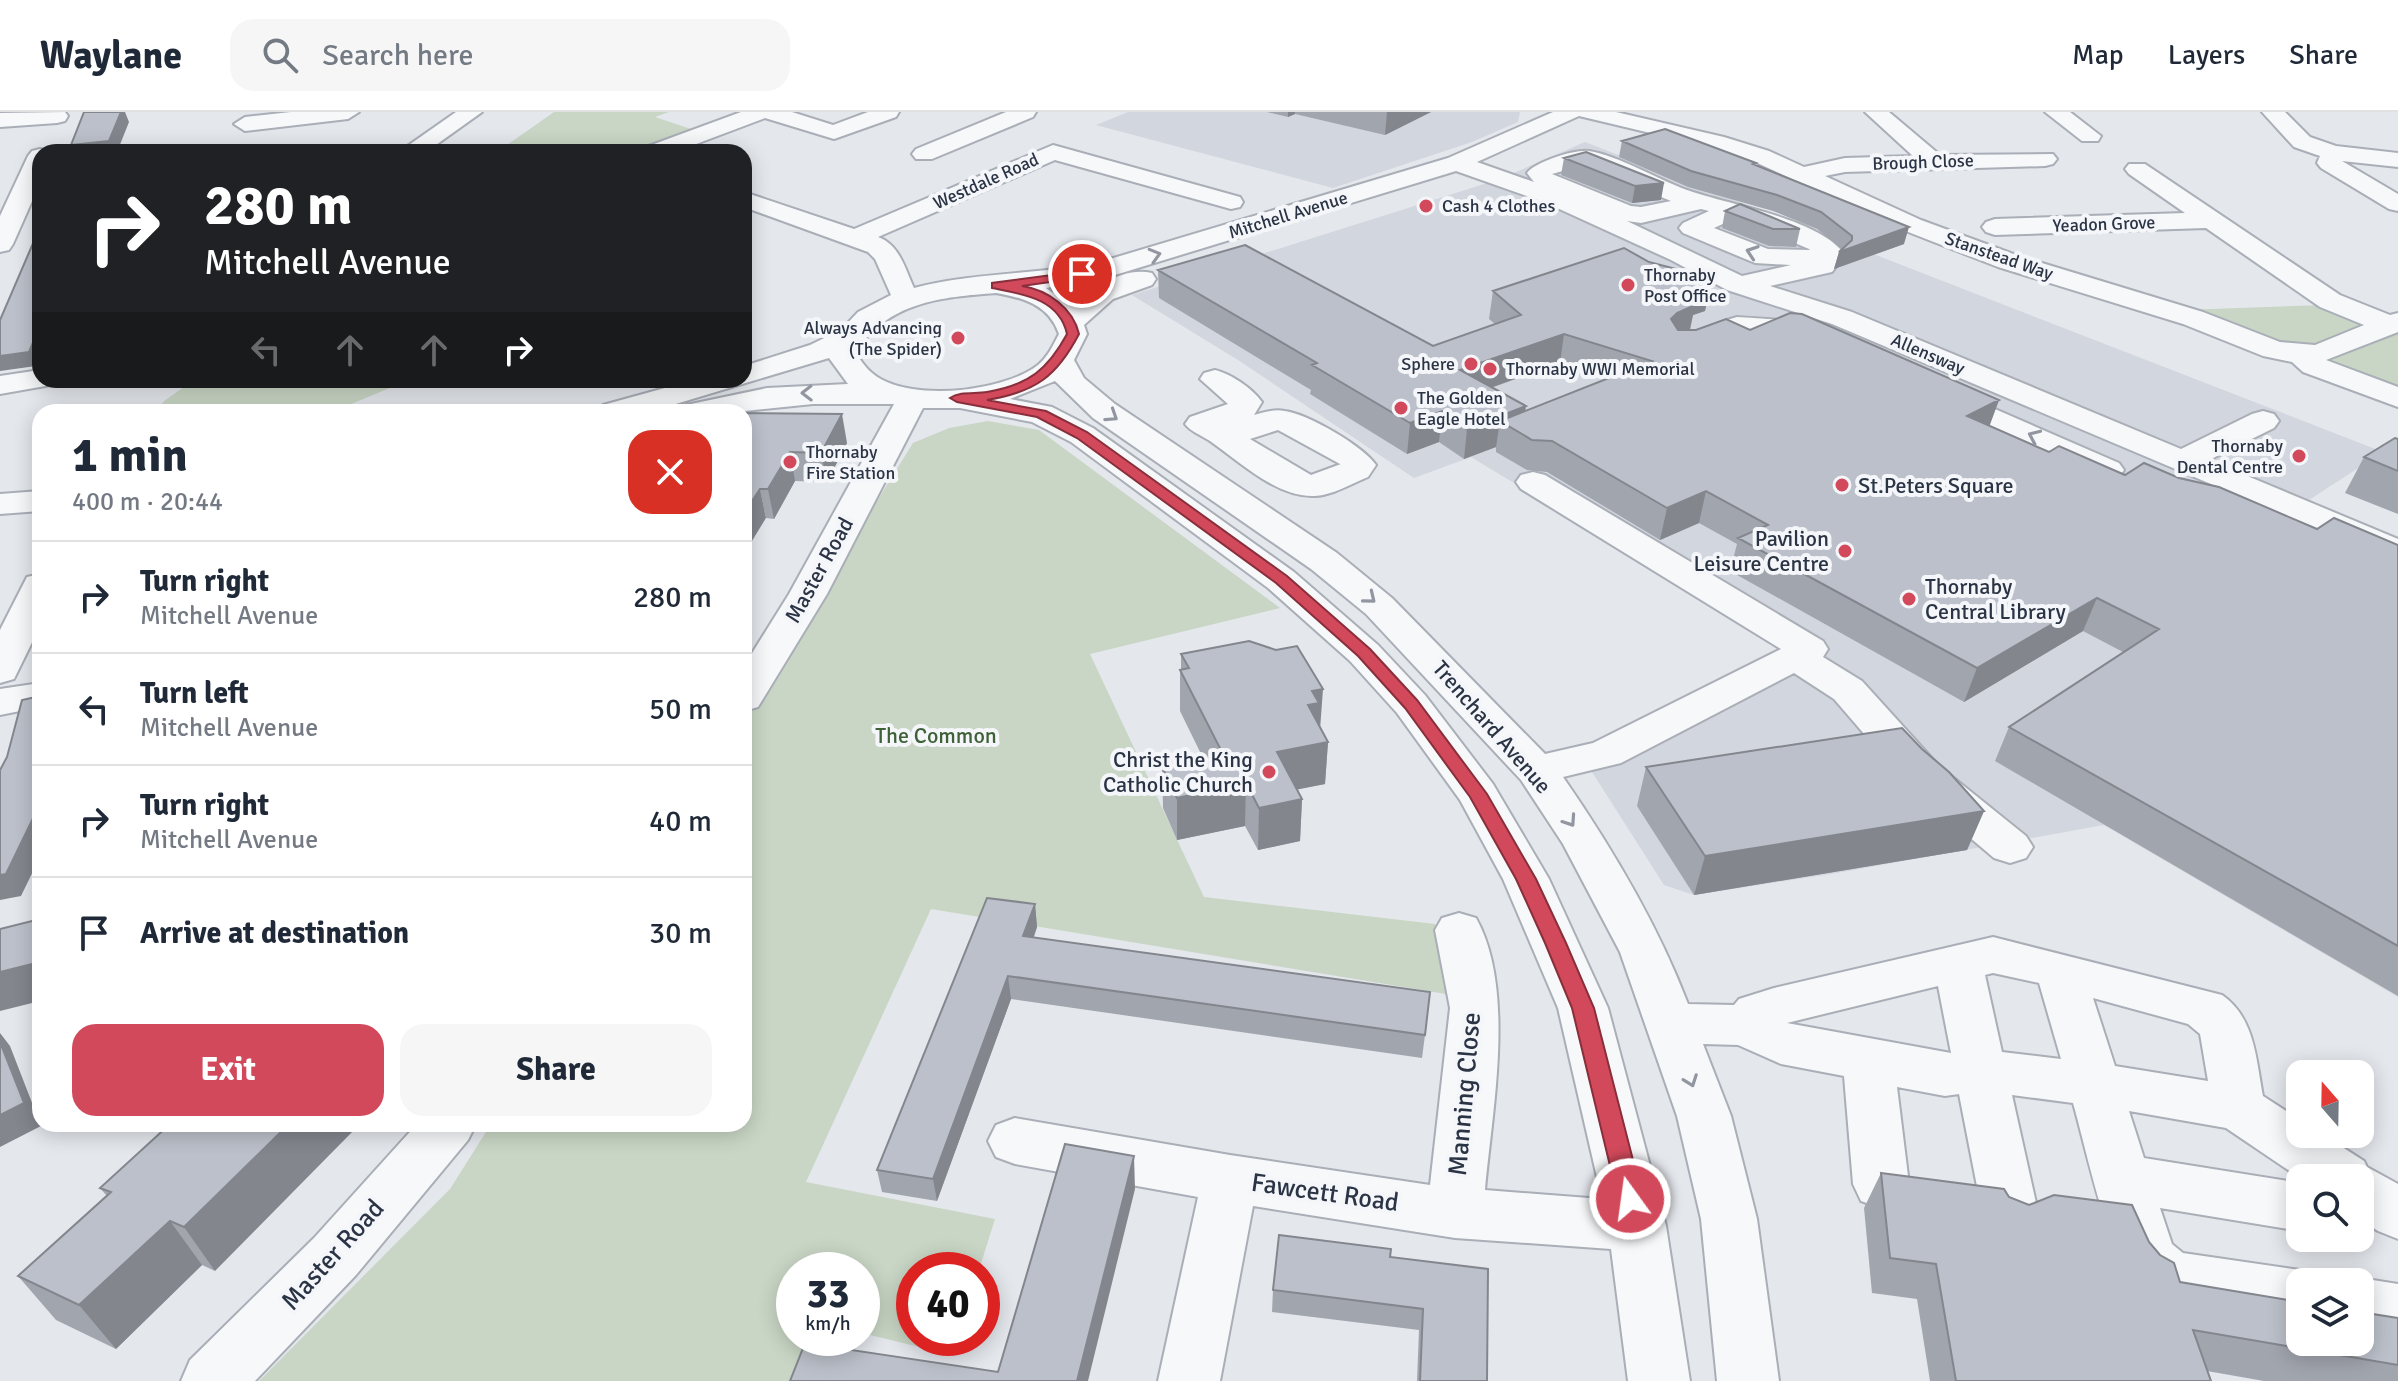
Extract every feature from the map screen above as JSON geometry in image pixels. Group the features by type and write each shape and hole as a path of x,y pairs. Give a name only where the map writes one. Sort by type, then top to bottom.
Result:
{"street":[{"path":"245,124 348,112"},
{"path":"423,144 471,112"},
{"path":"675,144 761,112"},
{"path":"769,112 834,132 888,112"},
{"path":"924,154 1025,112"},
{"name":"Mitchell Avenue","path":"996,285 1028,290 1045,298 1057,305 1071,322 1108,290 1299,232 1467,168 1571,112"},
{"path":"1876,112 1933,161"},
{"path":"2056,112 2090,136"},
{"path":"2273,112 2302,142 2333,153 2398,160"},
{"name":"Mitchell Avenue","path":"752,373 820,351 848,337 881,311 907,298 953,287 1059,279 1105,269 1547,144 1597,113"},
{"name":"Stanstead Way","path":"1597,113 1716,142 1803,174 1912,225 2007,261 2193,318 2273,350 2301,355 2314,366 2398,398"},
{"path":"0,120 57,114 45,144"},
{"name":"Westdale Road","path":"857,237 1053,152 1221,199 1186,209"},
{"path":"2333,153 2329,163 2398,204"},
{"path":"1703,201 1641,215 1626,213 1544,179 1539,174 1543,169 1586,157 1681,196 1703,201 1736,210 1823,246 1832,255 1823,266 1715,291 1723,332 1855,331"},
{"name":"Brough Close","path":"1803,174 1845,165 2045,159"},
{"name":"Allensway","path":"1467,168 1553,197 1680,254 1715,291 1855,331 1969,372 2051,395 2182,461 2388,543"},
{"name":"Yeadon Grove","path":"2137,169 2330,301 2394,324"},
{"path":"0,244 32,174"},
{"path":"752,202 877,246 891,258 896,285 907,298"},
{"path":"1736,210 1692,228 1764,257 1829,260"},
{"path":"14,213 32,211"},
{"name":"Yeadon Grove","path":"1995,227 2213,220"},
{"path":"725,404 781,394 991,396 1030,383 1048,372 1059,361 1073,334 1071,322"},
{"path":"2301,355 2320,353 2394,324"},
{"path":"848,337 841,353 845,368 859,381 899,396"},
{"path":"1969,372 2009,357"},
{"name":"Trenchard Avenue","path":"1059,361 1072,383 1104,411 1151,440 1324,561 1410,635 1536,770 1583,840 1644,952 1704,1116 1729,1219 1745,1357"},
{"path":"1151,440 1216,429 1243,409 1246,402 1215,379"},
{"path":"0,385 32,380"},
{"path":"1916,384 2133,481"},
{"path":"643,404 701,388"},
{"name":"Master Road","path":"752,685 808,594 899,396"},
{"name":"Trenchard Avenue","path":"957,398 1041,414 1082,435 1281,580 1364,653 1411,704 1478,794 1526,879 1583,1008 1637,1226 1655,1333 1659,1381"},
{"path":"2182,461 2263,421"},
{"path":"1533,482 1809,649 1606,753 1536,770"},
{"path":"2219,509 2233,509 2260,494"},
{"path":"0,504 32,502"},
{"path":"1281,580 1324,561"},
{"path":"0,591 32,586"},
{"path":"0,671 32,602"},
{"path":"1795,657 1848,690 1924,776 2010,847"},
{"path":"0,702 32,696"},
{"name":"Manning Close","path":"1455,1213 1475,1008 1459,930"},
{"path":"1670,1023 1746,1025 1781,1044 1805,1025 1958,964 2002,955 2204,1009 2218,1019 2226,1034 2239,1108"},
{"path":"1958,964 2010,1212"},
{"path":"2060,970 2147,1257 2156,1268 2172,1278 2286,1295"},
{"path":"1805,1025 1868,1060 1945,1075 1980,1070 2094,1084 2239,1108 2323,1164"},
{"path":"1868,1060 1881,1184"},
{"name":"Master Road","path":"212,1381 249,1346 369,1217 442,1132"},
{"name":"Fawcett Road","path":"1015,1141 1230,1179 1455,1213 1637,1226"},
{"path":"2123,1178 2286,1205"},
{"path":"1189,1381 1230,1179"},
{"path":"2374,1198 2398,1214"},
{"path":"2374,1219 2398,1223"},
{"path":"2374,1307 2398,1311"}],"shaded area":[{"path":"1128,112 1520,112 1518,122 1472,142 1333,188 1096,125"},
{"path":"1585,142 2383,452 2275,522 2398,577 2398,997 2104,825 1694,895 1664,885 1592,772 1783,646 1471,457 1414,478 1238,360 1132,295 1500,179"}],"green space":[{"path":"554,112 669,112 655,117 694,130 660,144 508,144"},
{"path":"2325,305 2356,323 2398,332 2398,391 2345,371 2300,348 2183,310"},
{"path":"183,388 390,388 351,404 162,404"},
{"name":"The Common","path":"988,421 1039,430 1280,608 1090,654 1204,897 1435,924 1452,995 931,909 806,1182 995,1219 985,1252 896,1252 896,1341 880,1337 880,1252 776,1252 776,1356 820,1356 810,1381 259,1381 450,1189 486,1132 752,1132 752,702 913,443 949,428"}],"building":[{"path":"84,112 121,112 109,141 71,144"},
{"path":"1665,129 1909,227 1839,252 1852,240 1852,236 1821,212 1777,195 1691,171 1622,141"},
{"path":"1586,152 1664,183 1635,186 1564,158"},
{"path":"1740,204 1800,229 1773,229 1725,211"},
{"path":"1245,245 1433,346 1521,315 1493,291 1624,248 1649,262 1707,277 1711,283 1675,296 1695,305 1671,319 1678,330 1696,330 1726,319 1750,330 1790,313 1802,314 1999,400 1967,416 2049,452 2059,446 2125,475 2144,463 2179,478 2219,487 2317,529 2334,518 2398,545 2398,946 2009,727 2159,629 2097,598 1977,668 1738,538 1768,525 1706,491 1667,508 1552,441 1532,440 1500,421 1652,361 1564,334 1460,370 1526,406 1467,429 1442,411 1410,423 1312,365 1317,363 1158,270"},
{"path":"32,246 32,345 29,352 0,356 0,320"},
{"path":"752,413 842,414 821,453 790,452 768,489 760,489 752,501"},
{"path":"2398,439 2398,471 2364,457"},
{"path":"1249,641 1276,650 1297,646 1323,689 1312,691 1319,703 1308,705 1328,742 1277,752 1302,799 1259,808 1246,783 1177,798 1162,767 1223,754 1180,670 1189,668 1181,654"},
{"path":"32,698 32,820 6,874 0,875 0,770 7,757 22,700"},
{"path":"1902,728 1949,772 1984,811 1705,856 1646,767"},
{"path":"987,898 1035,904 1023,936 1430,992 1425,1035 1008,976 933,1179 877,1170"},
{"path":"32,921 32,964 0,972 0,929"},
{"path":"0,1042 24,1103 0,1115"},
{"path":"161,1132 281,1132 184,1227 170,1221 79,1305 18,1276 111,1192 100,1188"},
{"path":"1065,1144 1134,1156 1077,1381 790,1381 800,1356 880,1354 998,1372"},
{"path":"1881,1173 2004,1189 2009,1197 2029,1205 2054,1195 2132,1205 2149,1242 2160,1255 2174,1263 2180,1282 2286,1300 2286,1346 2193,1330 2211,1381 1956,1381 1936,1264 1890,1258"},
{"path":"1279,1235 1391,1249 1390,1257 1488,1269 1487,1381 1420,1381 1423,1309 1273,1290"},
{"path":"2374,1314 2398,1318 2398,1365 2345,1356 2374,1356"}],"place":[{"name":"Cash 4 Clothes","path":"1426,206"},
{"name":"Thornaby Post Office","path":"1628,285"},
{"name":"Always Advancing (The Spider)","path":"958,338"},
{"name":"Sphere","path":"1471,364"},
{"name":"Thornaby WWI Memorial","path":"1490,369"},
{"name":"The Golden Eagle Hotel","path":"1401,408"},
{"name":"Thornaby Dental Centre","path":"2299,456"},
{"name":"Thornaby Fire Station","path":"790,462"},
{"name":"St.Peters Square","path":"1842,485"},
{"name":"Pavilion Leisure Centre","path":"1845,551"},
{"name":"Thornaby Central Library","path":"1909,599"},
{"name":"Christ the King Catholic Church","path":"1269,772"}],"route":[{"path":"1082,274 996,285 1028,290 1057,305 1071,322 1073,334 1059,361 1030,383 991,396 957,398 1041,414 1082,435 1281,580 1364,653 1411,704 1478,794 1526,879 1556,943 1583,1008 1630,1199"}]}
